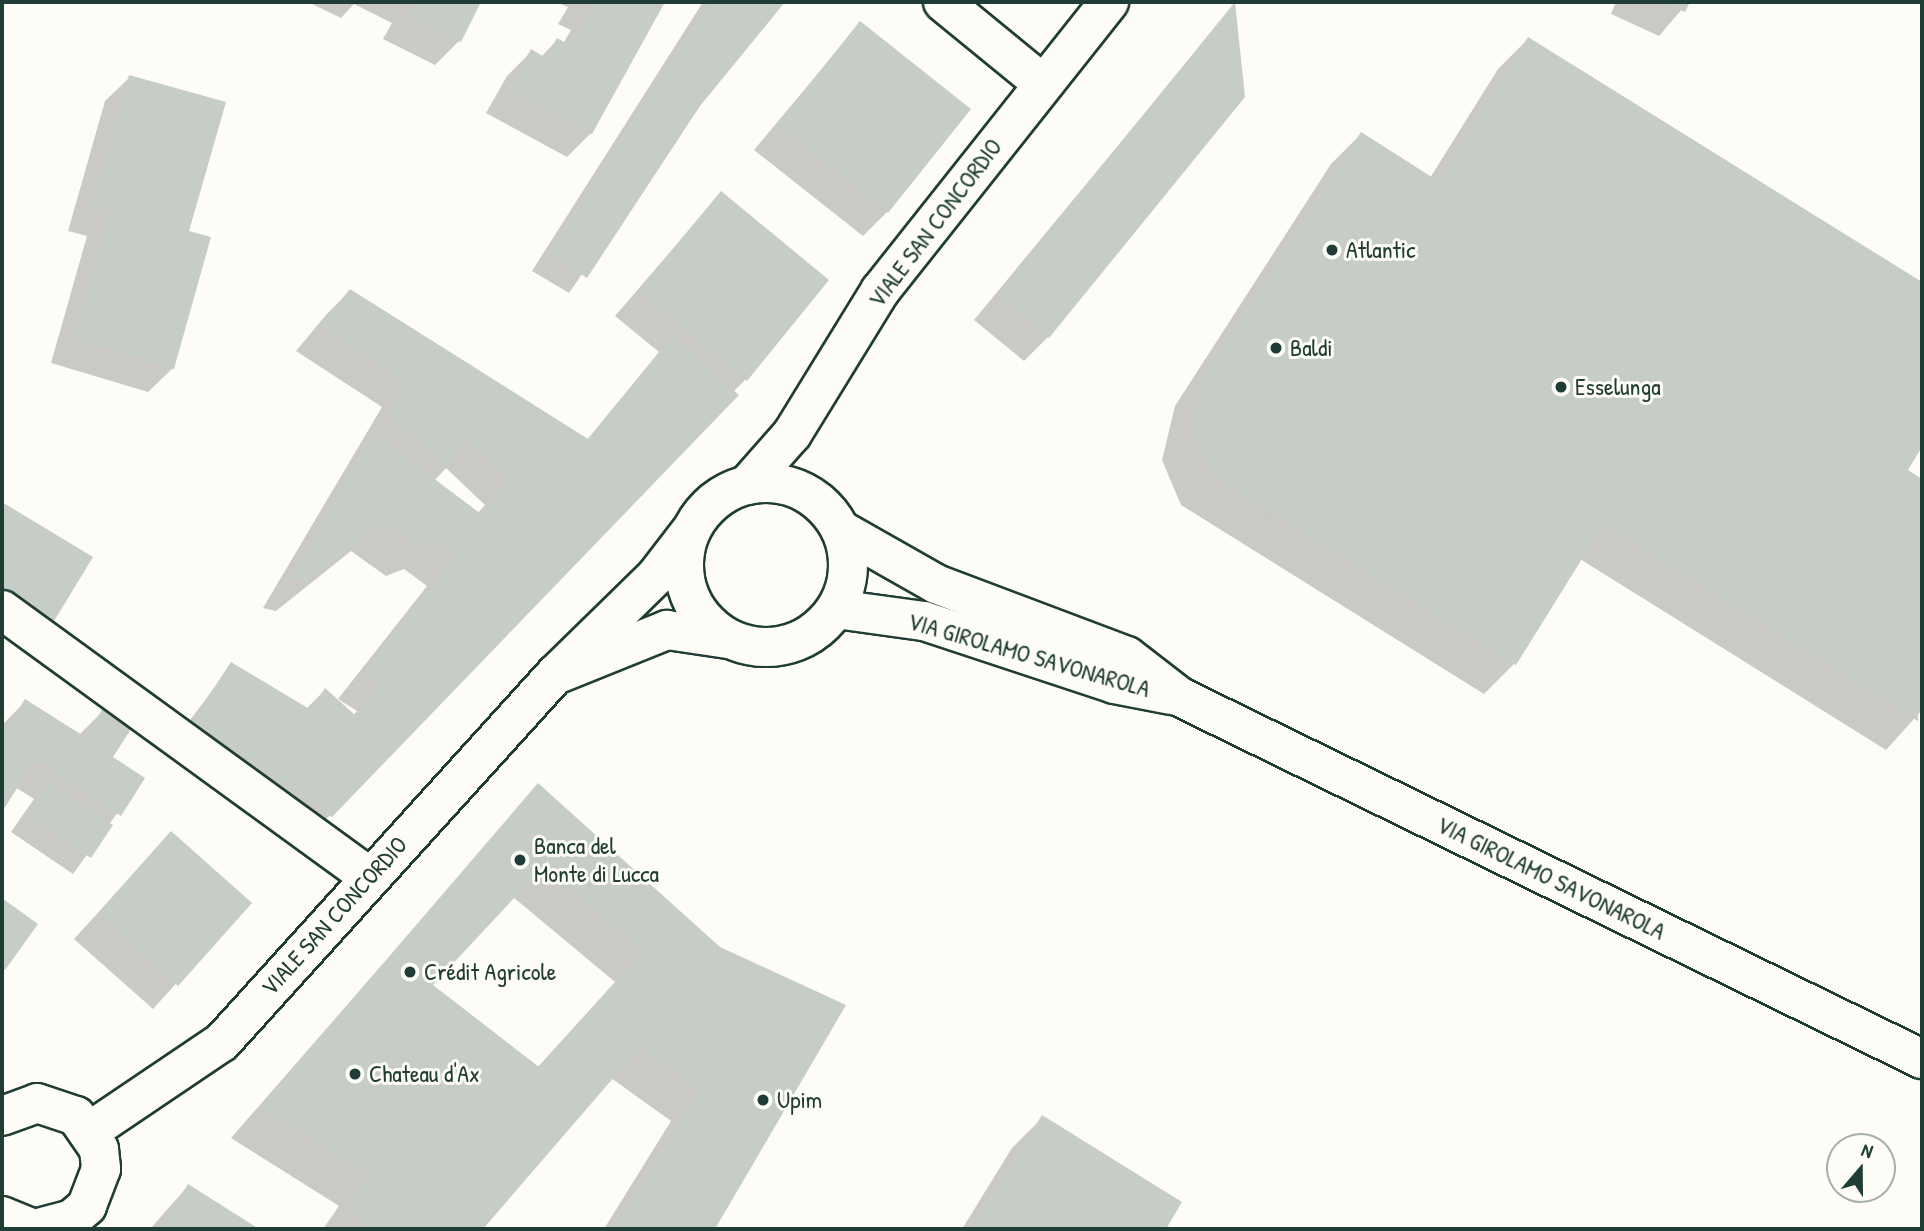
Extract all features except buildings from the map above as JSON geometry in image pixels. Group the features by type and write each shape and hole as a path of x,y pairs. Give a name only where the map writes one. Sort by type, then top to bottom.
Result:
{"street":[{"path":"943,2 1042,83"},
{"name":"VIALE SAN CONCORDIO","path":"90,1131 222,1042 555,675 656,576 692,528 724,493 747,485 792,434 880,291 1042,83 1109,2"},
{"path":"747,485 769,483 812,496 841,530 848,571 836,610"},
{"path":"692,528 685,551 690,598 731,640"},
{"name":"VIA GIROLAMO SAVONAROLA","path":"841,530 936,584 1126,656 1180,697 1922,1059"},
{"path":"2,610 370,877"},
{"name":"VIALE SAN CONCORDIO","path":"555,675 667,630 731,640 789,645 836,610"},
{"name":"VIA GIROLAMO SAVONAROLA","path":"836,610 924,621 1114,684 1180,697"},
{"path":"2,1116 37,1103 57,1106 90,1131 101,1169 87,1206 54,1227 9,1223"}],"place":[{"name":"Atlantic","path":"1332,250"},
{"name":"Baldi","path":"1276,348"},
{"name":"Esselunga","path":"1561,387"},
{"name":"Banca del Monte di Lucca","path":"520,860"},
{"name":"Crédit Agricole","path":"410,972"},
{"name":"Chateau d'Ax","path":"355,1074"},
{"name":"Upim","path":"763,1100"}]}
